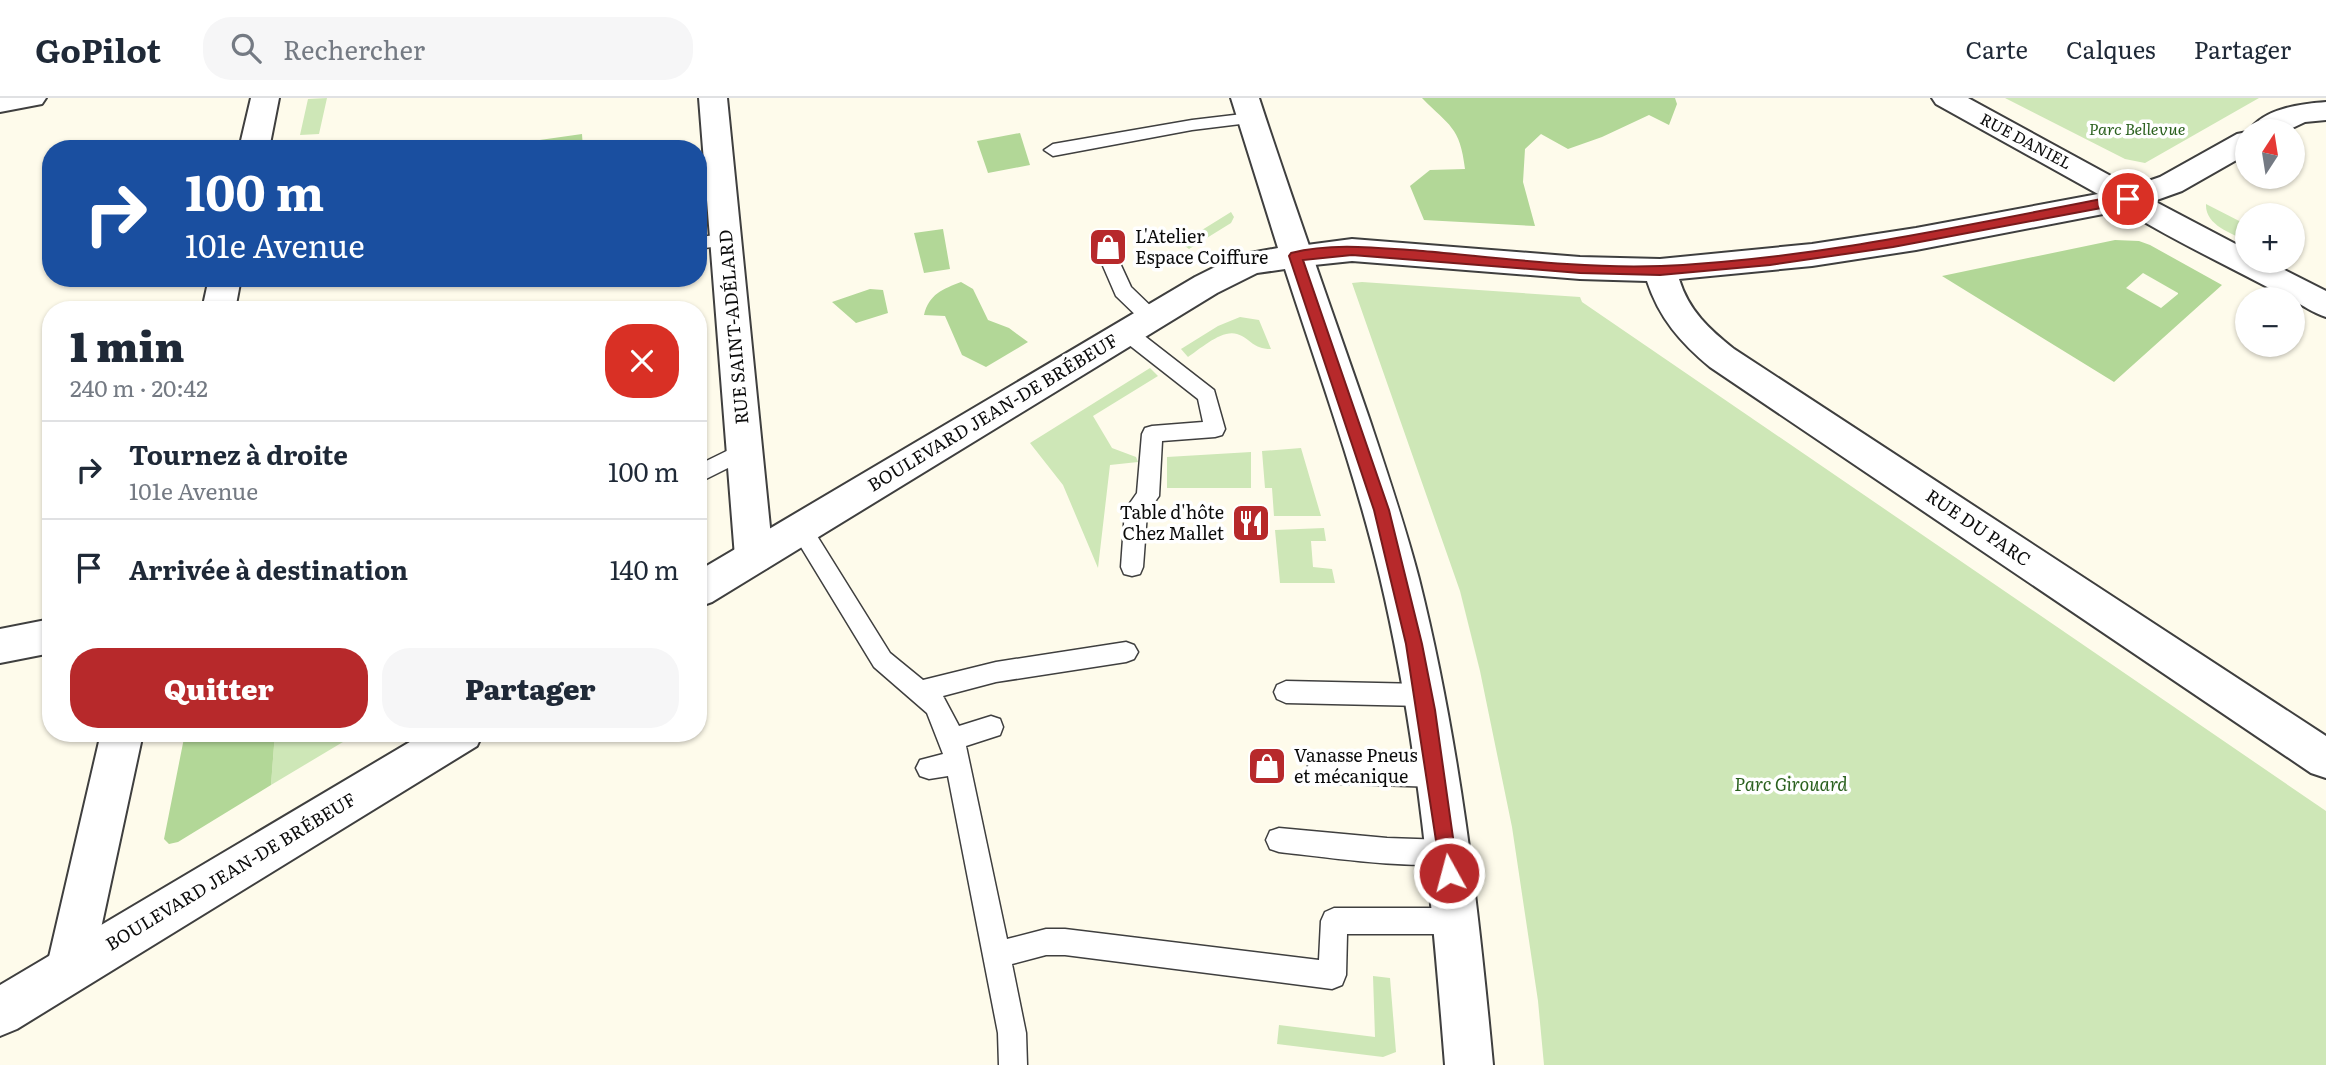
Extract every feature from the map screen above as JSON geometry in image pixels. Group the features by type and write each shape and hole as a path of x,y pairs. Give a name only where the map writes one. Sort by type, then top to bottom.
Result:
{"street":[{"path":"0,103 32,98"},
{"path":"256,140 265,98"},
{"name":"RUE SAINT-ADÉLARD","path":"712,98 712,242 745,450 754,557"},
{"name":"RUE DANIEL","path":"1946,98 2170,224 2326,305"},
{"path":"2285,119 2320,106"},
{"path":"1248,108 1295,256 1382,510 1423,695 1436,776 1455,921 1469,1065"},
{"name":"BOULEVARD JEAN-DE BRÉBEUF","path":"707,586 1138,325 1240,267 1295,256 1352,250 1580,268 1660,270 1728,265 1880,245 2128,199 2171,184 2235,148"},
{"name":"RUE DU PARC","path":"1660,270 1670,304 1677,315 1722,358 2326,759"},
{"path":"0,646 42,638"},
{"path":"69,970 120,742"},
{"name":"BOULEVARD JEAN-DE BRÉBEUF","path":"0,1012 447,742"}],"lane":[{"path":"1053,150 1192,125 1248,108"},
{"path":"1112,266 1138,325 1207,396 1215,429 1152,434 1148,496 1136,510 1132,567"},
{"path":"707,470 745,450"},
{"path":"801,529 882,660 922,691 936,705 946,723 1012,1033 1013,1065"},
{"path":"922,691 996,672 1126,652"},
{"path":"1286,692 1423,695"},
{"path":"929,768 991,727"},
{"path":"1318,772 1436,776"},
{"path":"1279,840 1387,850 1446,852"},
{"path":"996,956 1046,942 1065,942 1332,975 1334,921 1455,921"}],"green space":[{"path":"327,98 319,134 300,135 308,99"},
{"path":"1422,98 1675,98 1677,104 1669,125 1649,115 1568,149 1541,134 1525,149 1523,182 1535,226 1424,220 1410,186 1430,170 1465,169 1460,144 1452,128"},
{"name":"Parc Bellevue","path":"2005,98 2259,98 2145,163 2125,159"},
{"path":"1020,133 1030,165 988,173 977,141"},
{"path":"582,134 582,140 540,140"},
{"path":"2206,204 2235,219 2235,235 2214,223"},
{"path":"1231,212 1234,217 1231,223 1189,249 1181,243"},
{"path":"943,229 950,269 924,273 914,233"},
{"path":"2115,240 2139,241 2150,245 2222,285 2114,382 1942,276","holes":["2143,273 2178,293 2161,308 2126,288"]},
{"path":"961,282 973,289 988,320 1009,328 1028,342 986,367 962,355 945,316 924,315 933,297"},
{"name":"Parc Girouard","path":"1352,283 1580,297 1582,302 2326,811 2326,1065 1544,1065 1538,1001 1512,827 1480,671 1460,591"},
{"path":"870,289 883,290 888,313 856,323 832,302"},
{"path":"1240,317 1259,320 1271,349 1256,346 1242,336 1231,333 1211,341 1188,357 1181,349 1218,326"},
{"path":"1150,368 1158,376 1093,416 1112,448 1136,457 1138,462 1110,465 1098,568 1063,485 1030,443"},
{"path":"1301,448 1321,516 1274,516 1272,488 1265,488 1262,451"},
{"path":"1251,452 1251,488 1167,488 1167,457"},
{"path":"1324,528 1326,541 1311,541 1313,567 1332,569 1335,583 1280,583 1275,530"},
{"path":"183,742 274,742 271,785 178,842 169,844 164,839"},
{"path":"274,742 343,742 271,785"},
{"path":"1373,976 1390,978 1396,1052 1383,1057 1277,1044 1279,1025 1375,1037"}],"place":[{"name":"L'Atelier Espace Coiffure","path":"1108,247"},
{"name":"Table d'hôte Chez Mallet","path":"1251,523"},
{"name":"Vanasse Pneus et mécanique","path":"1267,766"}],"route":[{"path":"1449,873 1414,644 1382,510 1295,256 1352,250 1580,268 1660,270 1728,265 1893,243 2128,199"}]}
